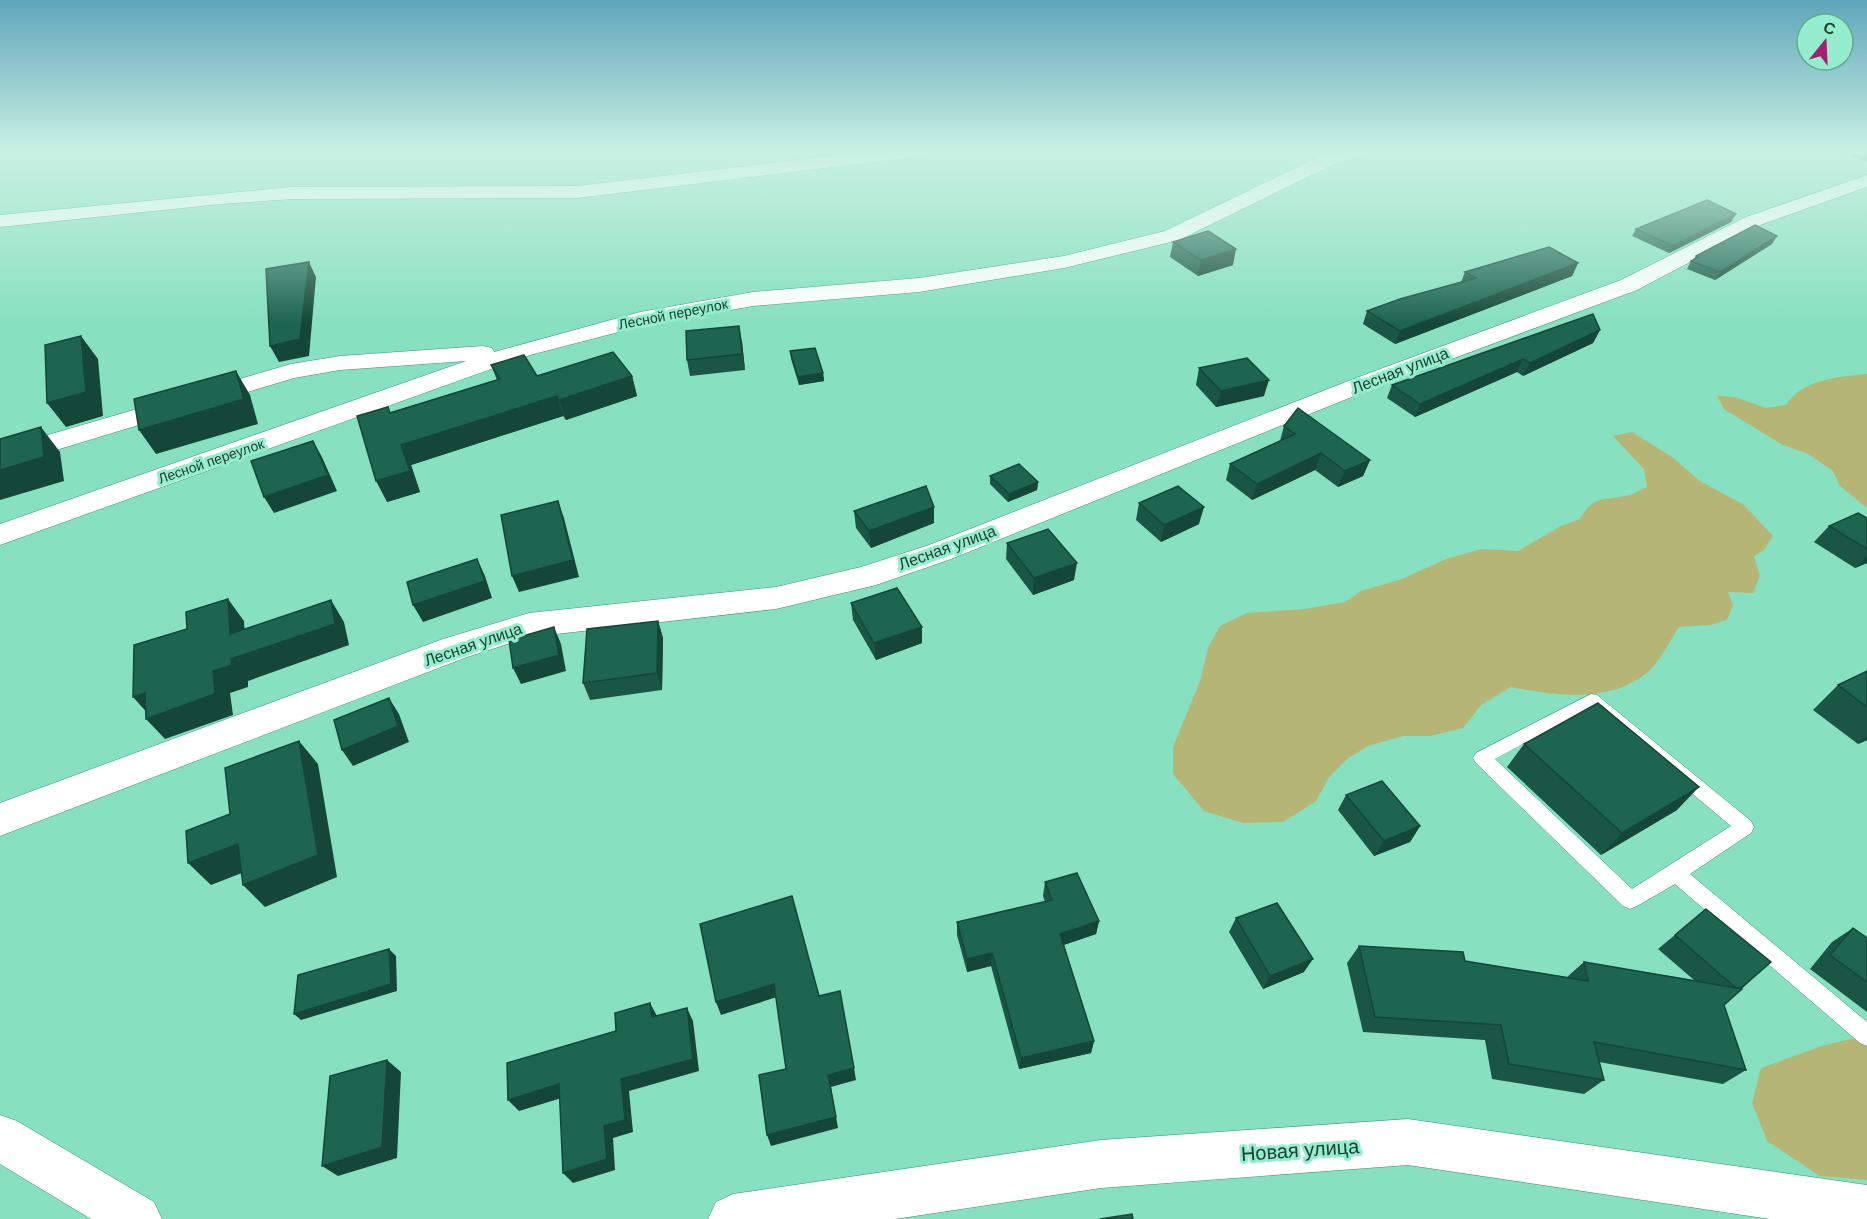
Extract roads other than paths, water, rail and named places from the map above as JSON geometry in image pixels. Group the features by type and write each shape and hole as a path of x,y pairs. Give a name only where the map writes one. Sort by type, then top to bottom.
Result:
{"street":[{"path":"0,221 116,209"},
{"name":"Лесной переулок","path":"0,535 522,350 640,319 753,299 919,285 1064,262 1172,236 1227,209"},
{"name":"Лесная улица","path":"0,820 455,648 529,625 776,598 876,574 940,552 1365,383 1629,285 1753,221 1788,209"},
{"path":"0,458 291,371 340,363 522,350"},
{"path":"0,1138 137,1219"},
{"name":"Новая улица","path":"733,1219 1101,1164 1408,1142 1867,1209"}],"lane":[{"path":"1591,700 1745,827 1676,873 1630,900 1482,758 1591,700"},
{"path":"1676,873 1867,1036"}]}
